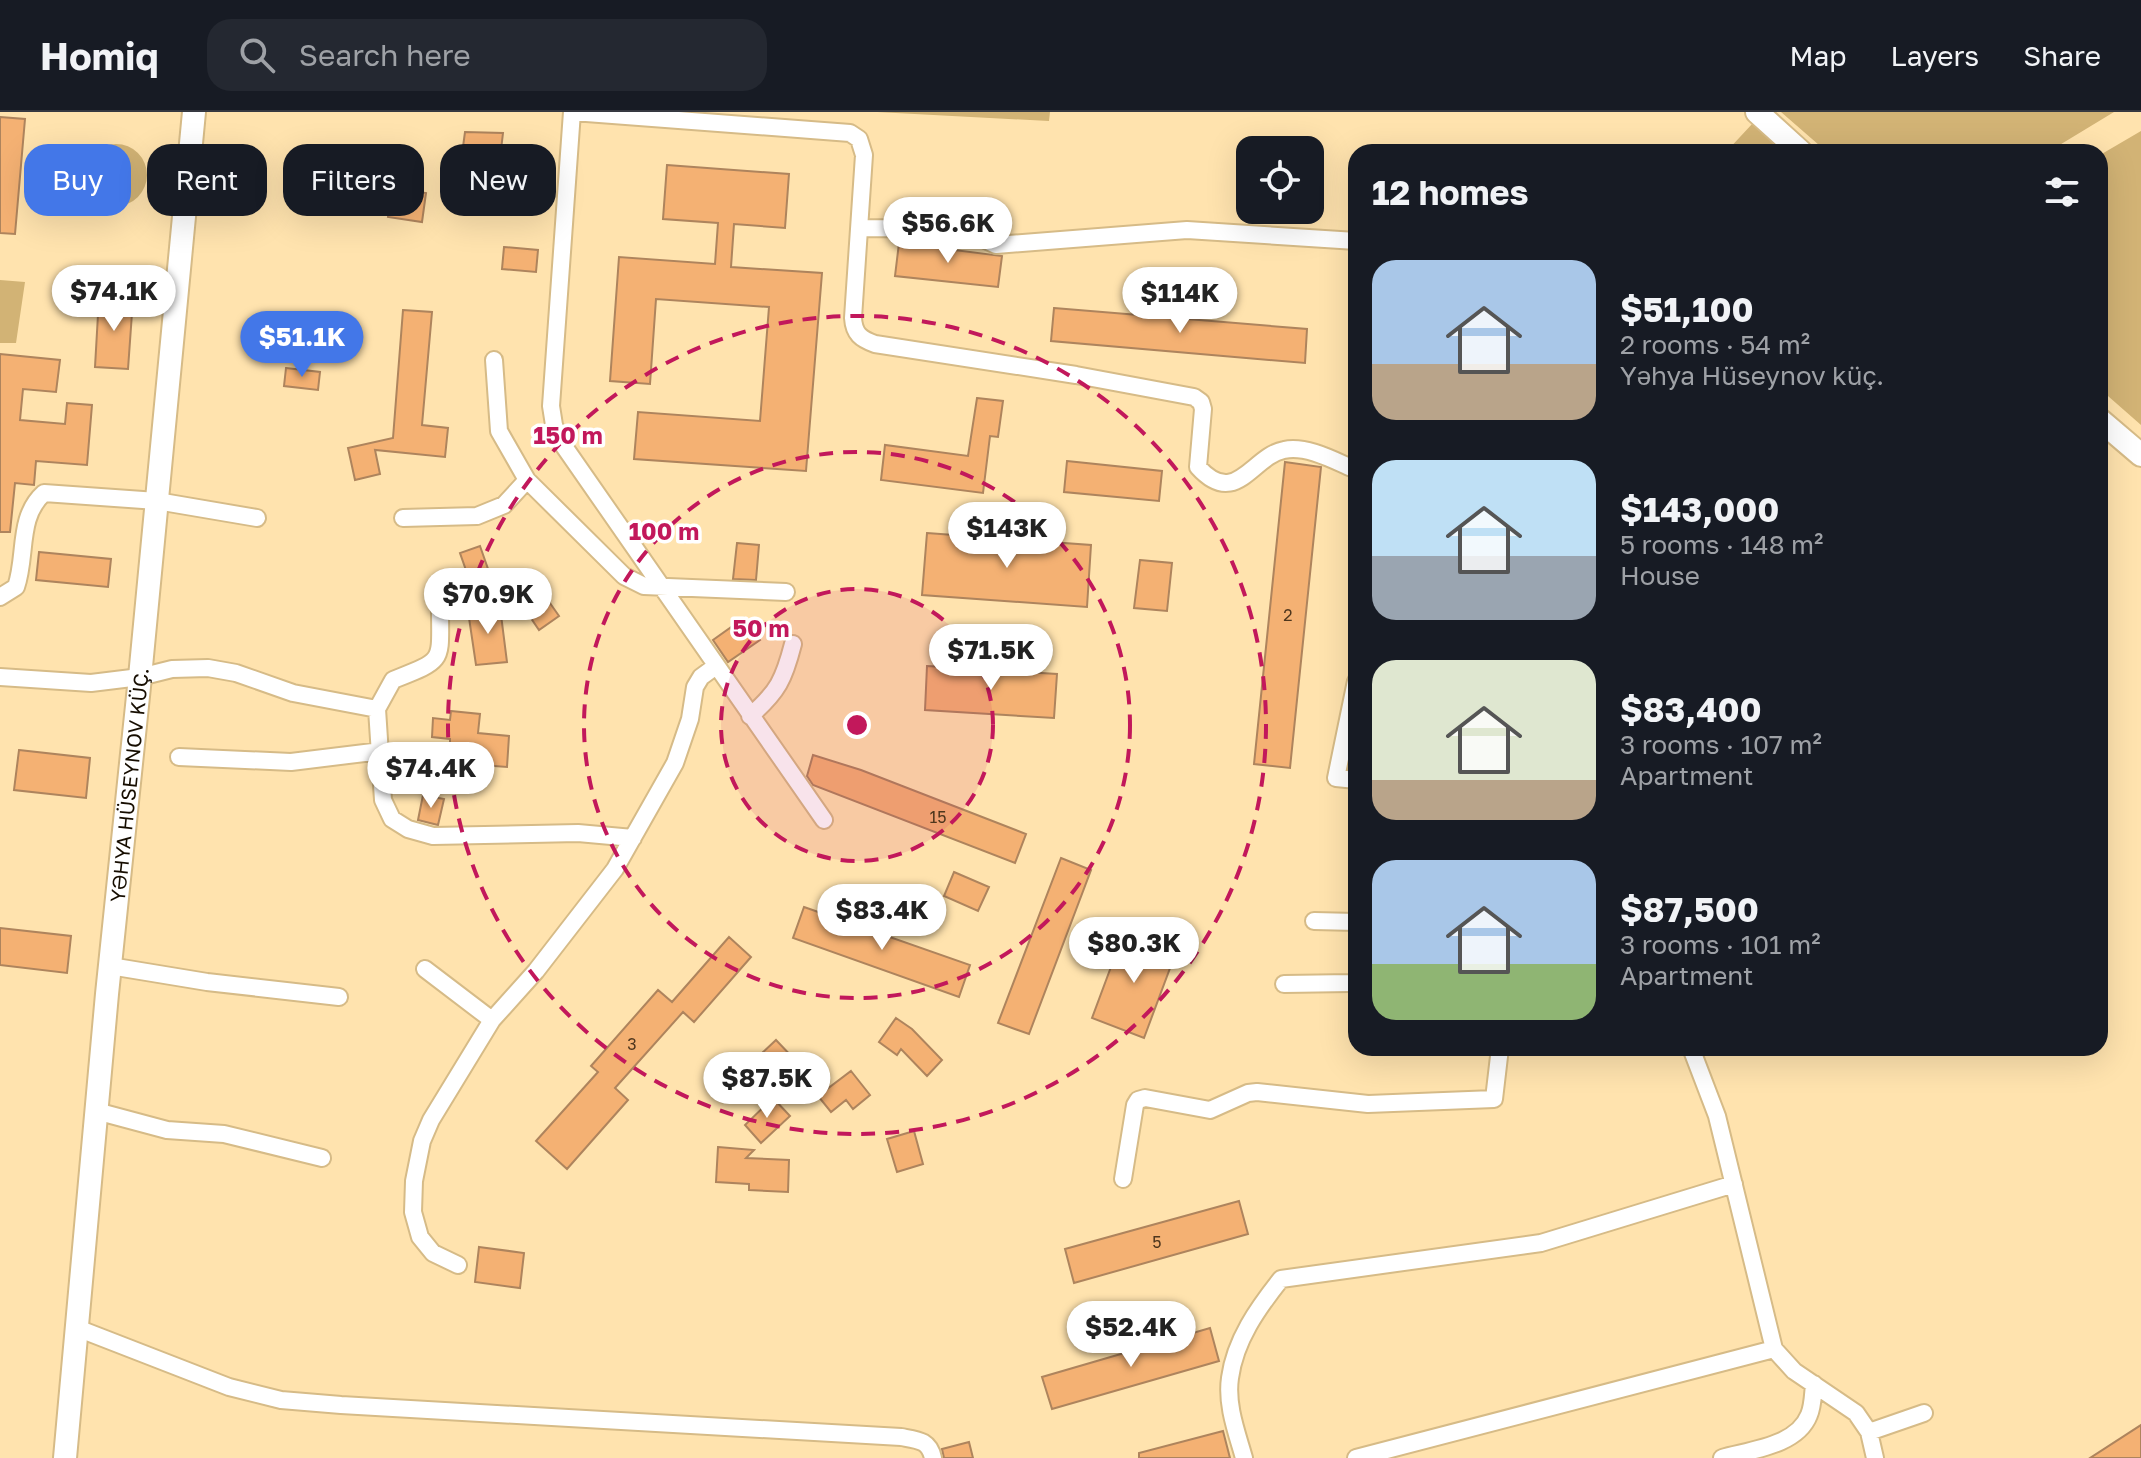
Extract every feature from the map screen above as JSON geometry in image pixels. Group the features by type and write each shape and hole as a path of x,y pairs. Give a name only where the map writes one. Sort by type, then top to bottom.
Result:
{"street":[{"name":"YƏHYA HÜSEYNOV KÜÇ.","path":"65,1458 194,112"},
{"path":"824,820 561,442 554,425 551,406 573,112 850,133 859,139 864,155 853,318 857,334 863,339 875,344 1194,397 1201,402 1203,409 1198,467 1216,482 1240,479 1280,450 1293,449 1348,467"},
{"path":"1757,112 1792,144"},
{"path":"860,228 955,229 996,245 1187,230 1348,240"},
{"path":"494,360 499,431 527,480 624,576 644,586 786,592"},
{"path":"2108,427 2141,455"},
{"path":"403,518 477,516 504,505 527,480"},
{"path":"0,597 16,587 25,526 35,500 44,493 157,501 257,518"},
{"path":"440,607 440,647 435,661 393,680 377,709 383,800 392,819 408,829 433,836 578,833 633,838"},
{"path":"750,716 771,698 784,678 793,644"},
{"path":"458,1265 433,1253 420,1237 413,1212 414,1181 422,1141 431,1120 492,1020 536,971 615,869 675,763 690,719 695,687 701,677 716,666"},
{"path":"0,677 91,683 140,677 172,669 208,668 236,673 293,693 377,709"},
{"path":"1348,720 1336,778 1348,779"},
{"path":"179,757 291,762 381,751"},
{"path":"1314,921 1348,922"},
{"path":"110,966 207,982 339,997"},
{"path":"425,969 492,1020"},
{"path":"1284,984 1348,983"},
{"path":"1123,1179 1138,1100 1145,1098 1210,1110 1257,1092 1368,1104 1494,1099 1499,1056"},
{"path":"1694,1056 1717,1116 1774,1349 1794,1371 1856,1413 1869,1432 1875,1458"},
{"path":"96,1111 167,1130 224,1134 322,1158"},
{"path":"1244,1458 1231,1412 1230,1378 1252,1316 1281,1279 1541,1243 1734,1184"},
{"path":"77,1328 229,1387 281,1400 901,1437 923,1440 931,1448 933,1458"},
{"path":"1356,1458 1774,1349"},
{"path":"1722,1458 1788,1438 1800,1431 1810,1414 1814,1384"},
{"path":"1869,1432 1924,1413"}],"shaded area":[{"path":"877,112 1050,112 1049,121"},
{"path":"1781,112 2114,112 2061,144 1818,144"},
{"path":"1753,123 1776,144 1733,144"},
{"path":"2141,131 2141,425 2108,396 2108,150"},
{"path":"131,148 145,163 145,187 131,202"},
{"path":"0,280 25,282 16,343 0,343"}],"building":[{"path":"0,117 25,119 15,234 0,233"},
{"path":"465,132 503,133 502,144 463,144"},
{"path":"667,165 789,174 785,228 734,224 731,267 822,273 806,471 634,459 638,412 760,421 769,307 656,299 650,384 610,381 619,257 715,264 718,223 663,219"},
{"path":"388,216 423,216 422,222"},
{"path":"899,243 1002,256 998,287 895,276"},
{"path":"504,247 538,250 536,272 502,269"},
{"path":"99,297 133,299 128,369 95,367"},
{"path":"1054,308 1307,329 1305,363 1051,341"},
{"path":"403,310 432,312 422,425 448,428 445,457 375,450 380,474 355,480 348,448 393,438"},
{"path":"0,354 60,360 56,392 23,389 20,420 65,424 67,403 92,405 87,465 36,461 34,485 15,483 10,532 0,532"},
{"path":"286,368 320,372 318,390 284,386"},
{"path":"977,398 1003,401 998,437 990,436 983,493 881,480 885,445 968,456"},
{"path":"1067,461 1162,471 1159,501 1064,492"},
{"path":"1285,462 1321,467 1290,768 1254,764"},
{"path":"927,533 1091,545 1087,607 922,595"},
{"path":"737,543 759,545 756,580 733,579"},
{"path":"480,546 488,569 468,576 460,553"},
{"path":"39,552 111,559 108,587 36,580"},
{"path":"1140,560 1172,563 1167,611 1134,608"},
{"path":"538,586 559,616 539,630 518,599"},
{"path":"500,607 507,662 476,665 468,611"},
{"path":"744,618 760,640 728,662 713,640"},
{"path":"927,666 1057,674 1054,718 925,710"},
{"path":"451,711 480,714 478,733 509,736 507,767 481,765 482,751 450,748 450,739 432,737 433,718 450,720"},
{"path":"19,750 90,758 86,798 14,790"},
{"path":"813,755 861,770 1026,834 1015,863 813,785 807,776"},
{"path":"423,795 444,799 438,825 418,820"},
{"path":"1061,858 1091,870 1029,1034 998,1023"},
{"path":"954,872 989,887 978,911 944,896"},
{"path":"804,907 970,965 959,997 793,938"},
{"path":"0,928 71,936 67,973 0,965"},
{"path":"1124,932 1176,952 1144,1038 1092,1018"},
{"path":"729,937 751,957 694,1022 683,1012 615,1088 628,1100 567,1169 536,1141 598,1072 591,1066 658,990 672,1002"},
{"path":"896,1018 912,1029 942,1060 927,1076 901,1049 897,1055 879,1042"},
{"path":"776,1040 796,1061 780,1076 761,1054"},
{"path":"851,1071 870,1095 853,1109 846,1100 831,1112 818,1096"},
{"path":"773,1098 790,1116 761,1143 745,1125"},
{"path":"914,1131 923,1164 897,1172 887,1139"},
{"path":"718,1147 754,1150 746,1158 789,1160 788,1192 749,1190 749,1184 716,1182"},
{"path":"1239,1201 1248,1234 1074,1283 1065,1249"},
{"path":"479,1247 524,1253 520,1288 475,1282"},
{"path":"1210,1328 1219,1361 1052,1409 1042,1377"},
{"path":"2141,1425 2141,1458 2090,1458"},
{"path":"1223,1431 1230,1458 1139,1458 1139,1453"},
{"path":"969,1442 973,1458 944,1458 942,1449"}]}
